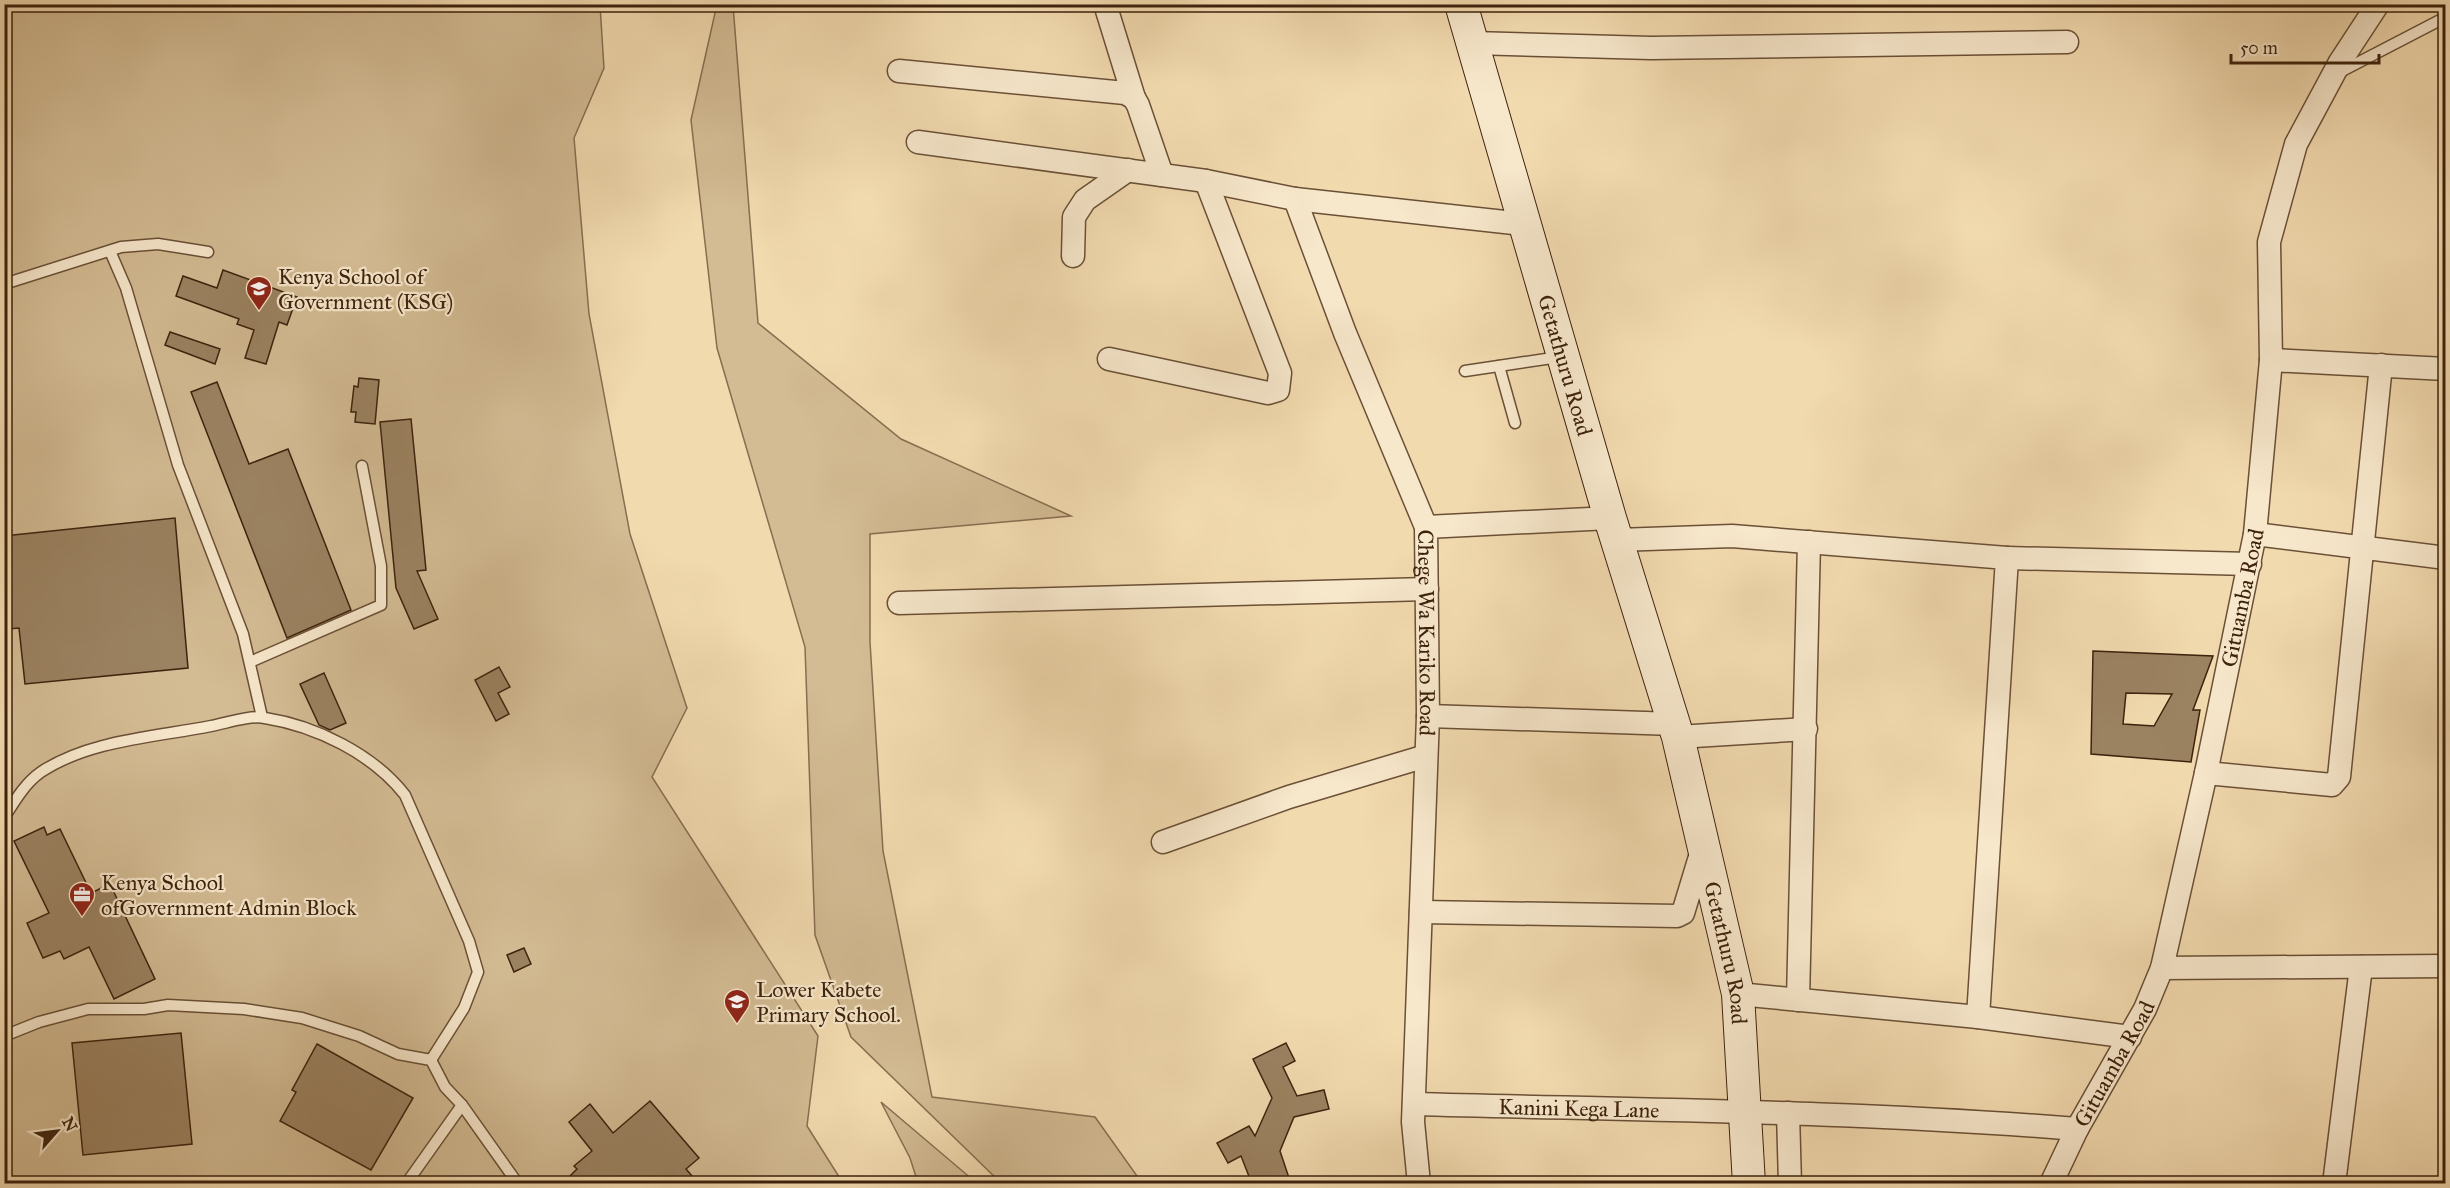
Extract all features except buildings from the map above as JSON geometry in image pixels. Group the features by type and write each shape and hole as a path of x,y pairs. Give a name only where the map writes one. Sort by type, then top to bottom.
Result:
{"main road":[{"name":"Getathuru Road","path":"1461,4 1562,357 1677,730 1738,994 1743,1113 1749,1184"}],"street":[{"path":"1105,4 1134,98 1162,175"},
{"name":"Gituamba Road","path":"2051,1184 2077,1129 2130,1037 2162,968 2206,773 2255,534 2271,360 2269,242 2296,144 2334,75 2378,4"},
{"path":"1473,43 1651,48 2067,42"},
{"path":"899,71 1125,93 1134,98"},
{"path":"918,142 1206,181 1295,199 1523,224"},
{"path":"1073,255 1074,217 1085,200 1128,170"},
{"path":"1109,359 1268,393 1278,390 1280,373 1206,181"},
{"name":"Chege Wa Kariko Road","path":"1295,199 1345,333 1426,527 1428,716 1414,1104 1419,1184"},
{"path":"2271,360 2445,369"},
{"path":"2206,773 2332,785 2338,777 2360,547 2381,365"},
{"path":"1426,527 1614,529 2007,558 2250,564"},
{"path":"2255,534 2445,558"},
{"path":"1798,1000 1809,542"},
{"path":"1978,1017 2007,558"},
{"path":"899,603 1427,589"},
{"path":"1428,716 1677,730 1806,729"},
{"path":"1163,842 1289,797 1426,756"},
{"path":"1421,912 1677,916 1683,913 1703,846"},
{"path":"2334,1184 2361,966"},
{"path":"2162,968 2445,966"},
{"path":"1738,994 1978,1017 2130,1037"},
{"name":"Kanini Kega Lane","path":"1414,1104 1788,1113 1980,1121 2077,1129"},
{"path":"1788,1113 1790,1184"}],"lane":[{"path":"2334,75 2445,17"},
{"path":"4,284 110,250 158,244 208,252"},
{"path":"110,250 126,288 178,465 243,634 262,717"},
{"path":"1465,371 1562,357"},
{"path":"1499,366 1515,423"},
{"path":"250,662 381,605 381,566 363,466"},
{"path":"4,818 18,795 39,773 64,759 99,747 262,717 293,724 368,759 390,776 405,795 469,941 478,972 464,1008 431,1060"},
{"path":"4,1036 39,1022 88,1009 144,1009 168,1005 244,1009 302,1018 359,1036 398,1054 431,1060"},
{"path":"431,1060 445,1087 462,1105 518,1184"},
{"path":"406,1184 462,1105"}],"shaded area":[{"path":"717,4 733,5 758,323 901,439 1071,516 870,534 870,642 883,851 932,1097 1095,1117 1142,1183 1001,1183 851,1037 815,935 805,647 717,348 691,120"},
{"name":"Kenya School of Government (KSG)","path":"4,5 600,5 604,68 574,138 589,314 630,534 687,708 652,777 818,1036 807,1126 843,1183 5,1183"},
{"path":"881,1102 978,1183 918,1183 910,1158"}],"place":[{"name":"Kenya School of Government (KSG)","path":"259,312"},
{"name":"Kenya School ofGovernment Admin Block","path":"82,918"},
{"name":"Lower Kabete Primary School.","path":"737,1025"}]}
